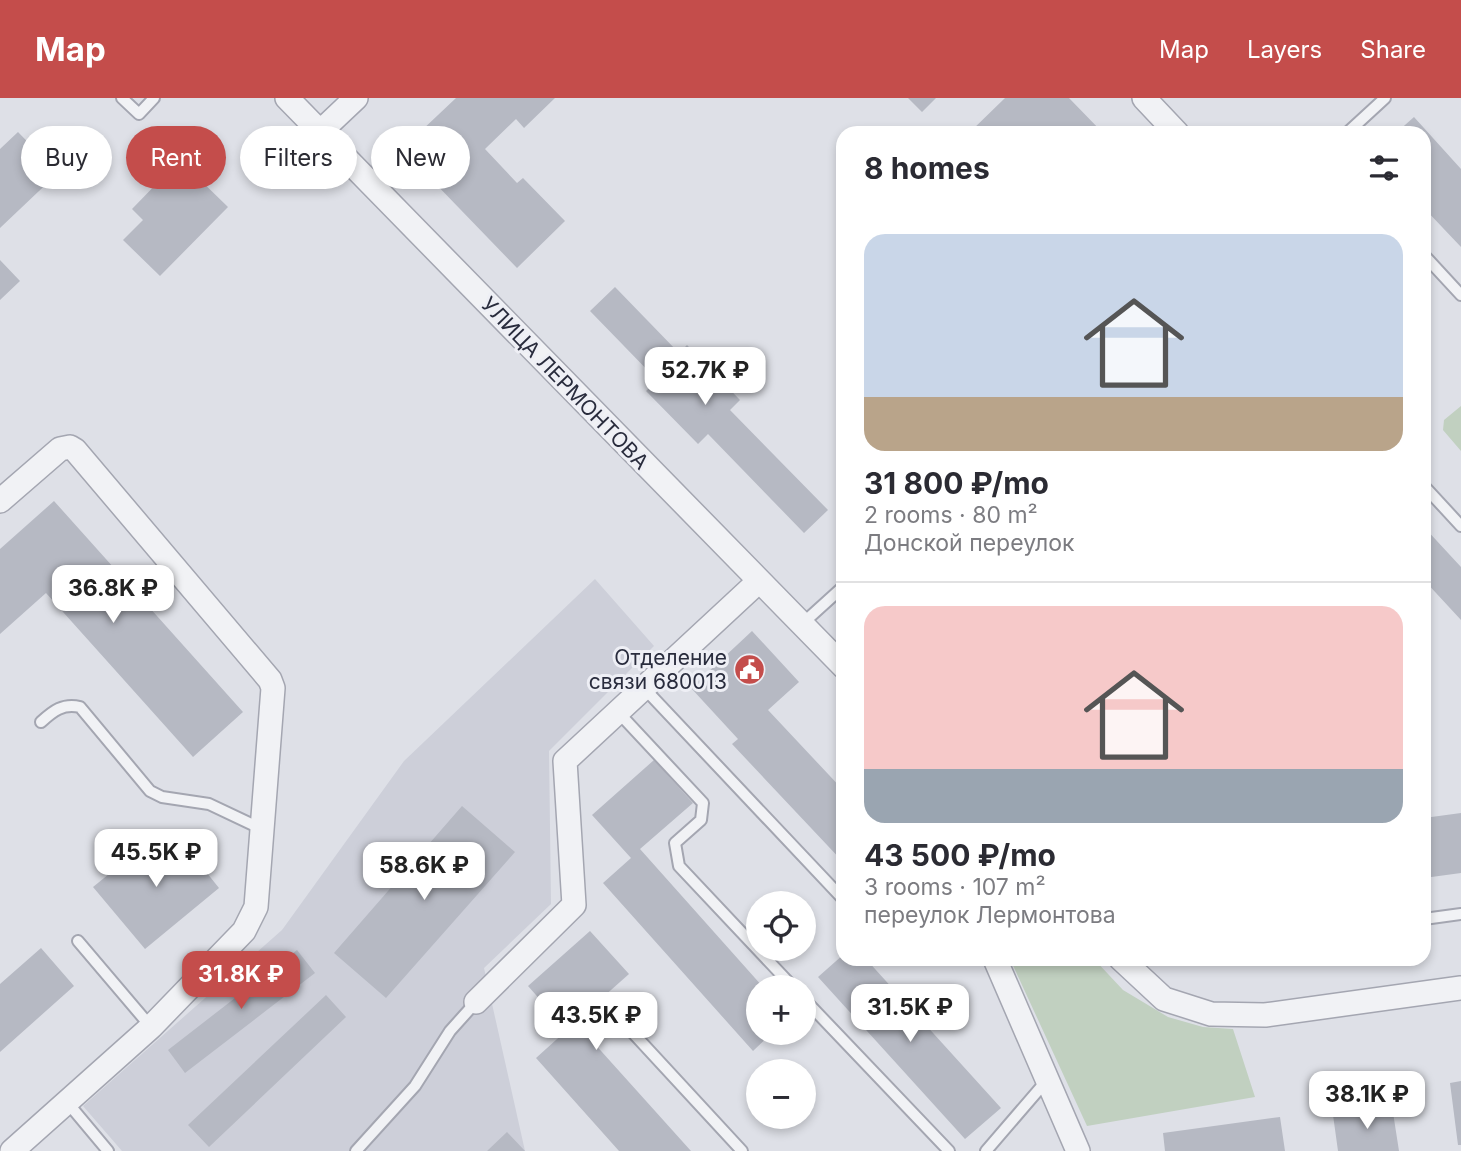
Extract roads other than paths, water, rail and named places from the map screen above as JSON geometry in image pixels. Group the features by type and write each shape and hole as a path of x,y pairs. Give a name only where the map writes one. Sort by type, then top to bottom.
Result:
{"street":[{"name":"УЛИЦА ЛЕРМОНТОВА","path":"288,98 314,126"},
{"path":"326,126 356,98"},
{"path":"1144,98 1170,126"},
{"name":"УЛИЦА ЛЕРМОНТОВА","path":"357,170 836,659"},
{"path":"0,501 60,449 70,447 75,450 270,680 273,692 256,907 244,931 150,1027 12,1151"},
{"path":"476,1002 574,905 565,761 760,581"},
{"path":"998,966 1078,1151"},
{"path":"1129,966 1164,999 1211,1014 1265,1015 1461,988"}],"lane":[{"path":"122,98 139,114 154,98"},
{"path":"1355,126 1385,98"},
{"path":"1431,263 1461,295"},
{"path":"1431,494 1461,526"},
{"path":"802,624 836,593"},
{"path":"644,688 836,892"},
{"path":"41,722 61,707 80,707 150,790 162,797 209,804 262,829"},
{"path":"618,712 704,803 701,820 675,843 679,866 782,975"},
{"path":"1431,918 1461,914"},
{"path":"78,942 150,1027"},
{"path":"356,1151 415,1086 450,1031 476,1002"},
{"path":"816,1012 948,1151"},
{"path":"621,1020 742,1151"},
{"path":"986,1151 1048,1079"},
{"path":"67,1102 108,1151"}],"place":[{"name":"Отделение связи 680013","path":"750,669"}]}
